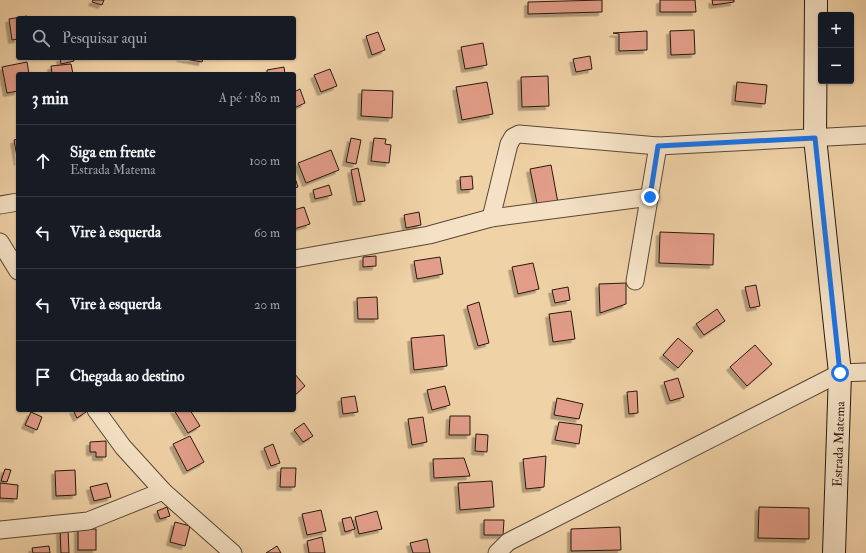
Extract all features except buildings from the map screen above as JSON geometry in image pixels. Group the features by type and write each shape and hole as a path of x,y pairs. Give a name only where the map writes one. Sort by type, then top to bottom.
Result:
{"street":[{"name":"Estrada Matema","path":"816,0 815,138 840,373 834,553"},
{"path":"491,218 509,144 513,137 519,134 658,146 866,135"},
{"path":"635,281 658,146"},
{"path":"296,259 429,235 491,218 650,197"},
{"path":"0,205 16,202"},
{"path":"0,242 16,267"},
{"path":"497,553 508,542 840,373 866,372"},
{"path":"98,412 124,447 163,491 233,553"},
{"path":"0,530 88,521 163,491"}],"route":[{"path":"650,197 658,146 815,138 840,373"}]}
